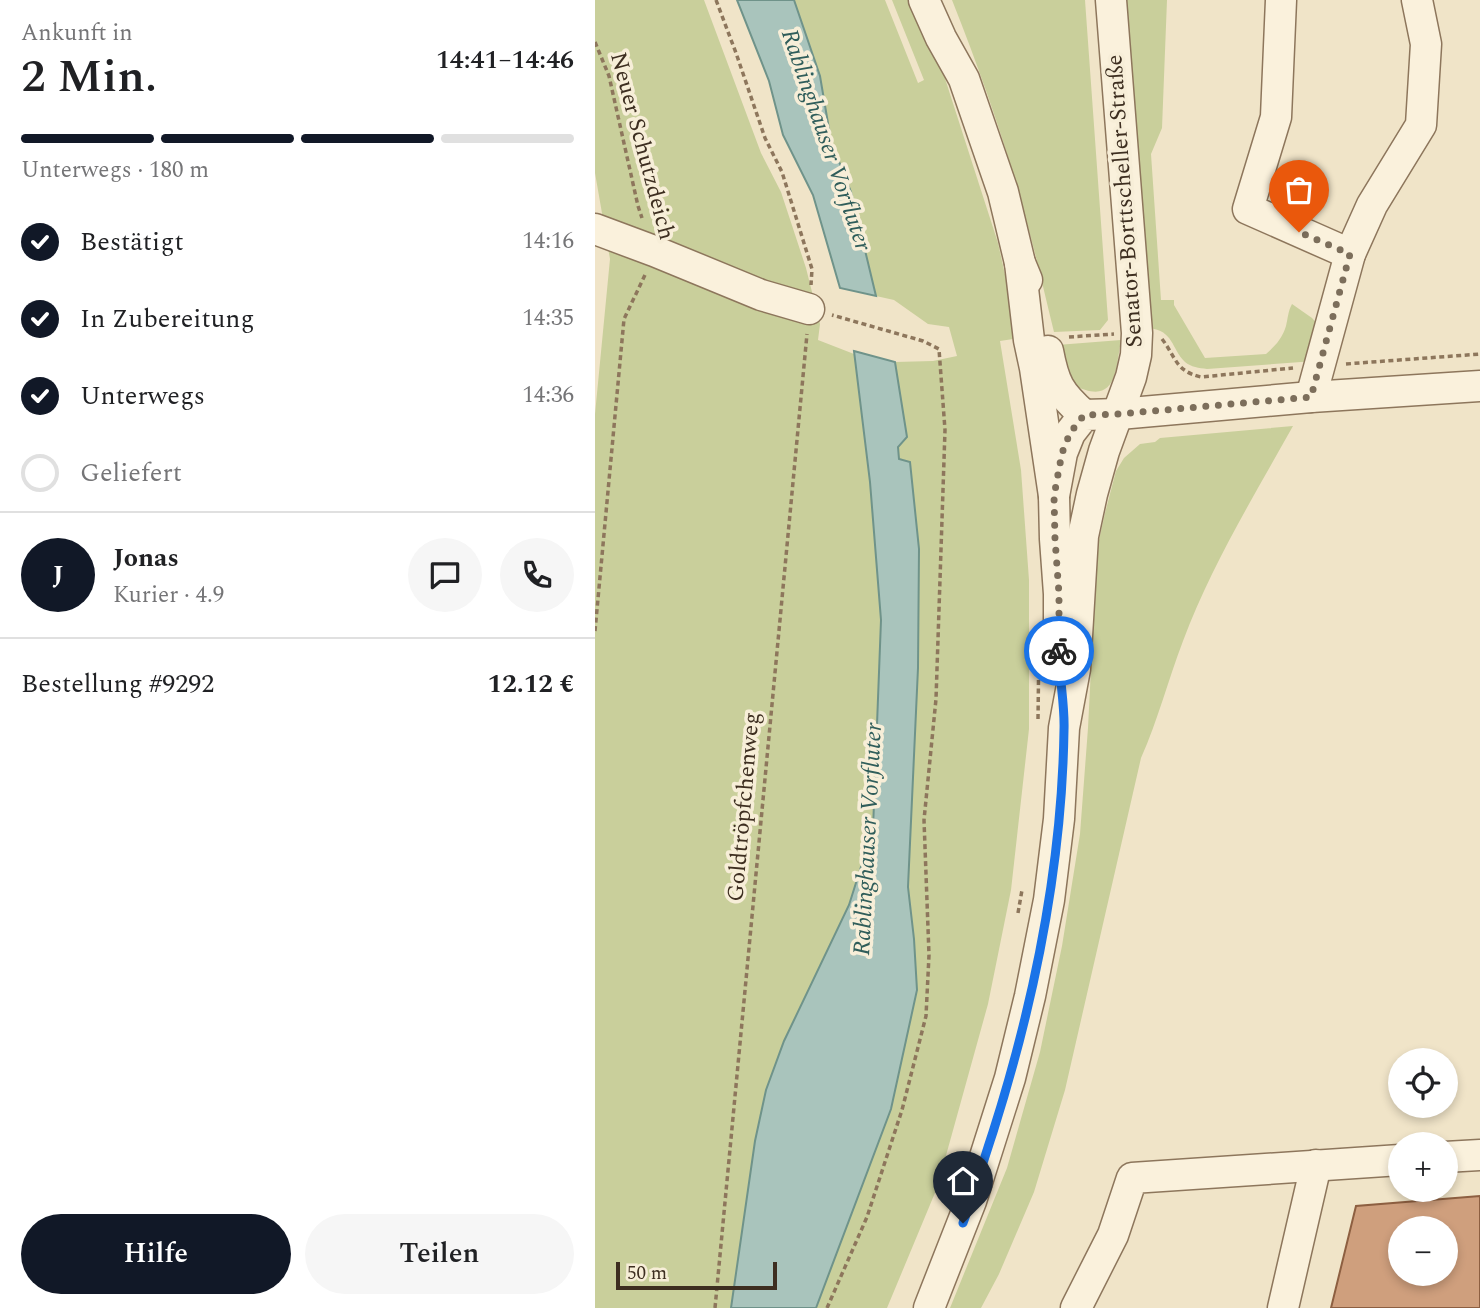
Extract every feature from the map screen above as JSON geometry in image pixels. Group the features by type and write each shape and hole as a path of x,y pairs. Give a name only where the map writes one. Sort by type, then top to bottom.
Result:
{"street":[{"name":"Senator-Borttscheller-Straße","path":"924,0 940,38 964,79 1003,192 1020,264 1029,340 1054,496 1059,594 1059,669 1051,728 1059,819 1049,900 1010,1079 971,1201 929,1308"},
{"path":"941,0 954,36 964,79"},
{"name":"Senator-Borttscheller-Straße","path":"1051,728 1075,670 1083,536 1098,472 1136,355 1137,333 1111,0"},
{"path":"1281,0 1276,117 1248,209 1350,254"},
{"path":"1311,397 1350,254 1372,205 1421,125 1426,44 1417,0"},
{"path":"595,229 761,295 810,309"},
{"name":"Senator-Borttscheller-Straße","path":"1020,264 1041,315 1053,377 1068,401 1084,415"},
{"path":"1054,496 1062,453 1070,433 1084,415 1480,386"},
{"path":"1458,1156 1480,1155"},
{"path":"1076,1308 1113,1235 1132,1178 1388,1161"},
{"path":"1283,1308 1316,1165"}],"path":[{"name":"Goldtröpfchenweg","path":"715,1308 812,269 782,172 765,138 716,0"},
{"name":"Neuer Schutzdeich","path":"595,42 609,76 638,206 654,251 624,319 595,631"},
{"path":"810,309 923,341 939,349 945,430 936,699 924,820 929,955 926,1016 902,1110 867,1217 827,1308"},
{"path":"1045,339 1137,333 1158,336 1165,340 1178,365 1189,374 1201,377"},
{"path":"1039,632 1051,728"},
{"path":"1018,915 1023,889"}],"green space":[{"path":"595,0 704,0 761,153 781,192 806,268 820,324 818,340 854,354 870,482 881,620 873,829 849,905 784,1041 766,1090 755,1141 731,1308 595,1308 595,414 610,259 595,173"},
{"path":"794,0 885,0 918,83 924,80 892,0 914,0 940,63 998,243 1019,338 1000,341 1021,470 1029,580 1029,729 1011,890 988,1004 937,1188 887,1308 816,1308 891,1109 917,990 908,887 918,668 919,549 899,460 898,447 907,437 895,362 933,361 957,356 949,327 928,324 894,300 876,296 851,192 831,141 820,76"},
{"path":"952,0 1085,0 1108,320 1100,330 1054,332 1011,166"},
{"path":"1124,0 1167,0 1162,128 1151,154 1161,300 1174,300 1174,305 1205,358 1266,354 1282,335 1292,304 1319,326 1315,361 1198,368 1180,357 1168,336 1149,328"},
{"path":"1121,340 1114,375 1105,389 1097,392 1071,384 1057,345"},
{"path":"1293,426 1234,532 1194,613 1141,758 1065,1090 1034,1192 999,1274 981,1308 950,1308 1007,1168 1040,1052 1062,946 1080,834 1097,549 1116,471 1124,458 1140,444 1155,442 1160,438"}],"water":[{"name":"Rablinghauser Vorfluter","path":"737,0 794,0 820,76 831,141 851,192 876,296 840,288 813,195 783,135 769,81"},
{"path":"854,351 895,362 907,437 898,447 899,459 910,462 919,549 918,668 908,887 917,990 891,1109 816,1308 731,1308 755,1141 766,1090 784,1041 849,905 873,829 881,620 870,482"}],"building":[{"path":"1480,1196 1480,1308 1331,1308 1356,1206 1458,1202 1458,1198"}],"way so far":[{"path":"1059,651 1054,496 1062,453 1070,433 1084,415 1311,397 1350,254 1299,232"}],"route":[{"path":"963,1223 1010,1079 1049,900 1059,819 1064,728 1059,651"}]}
